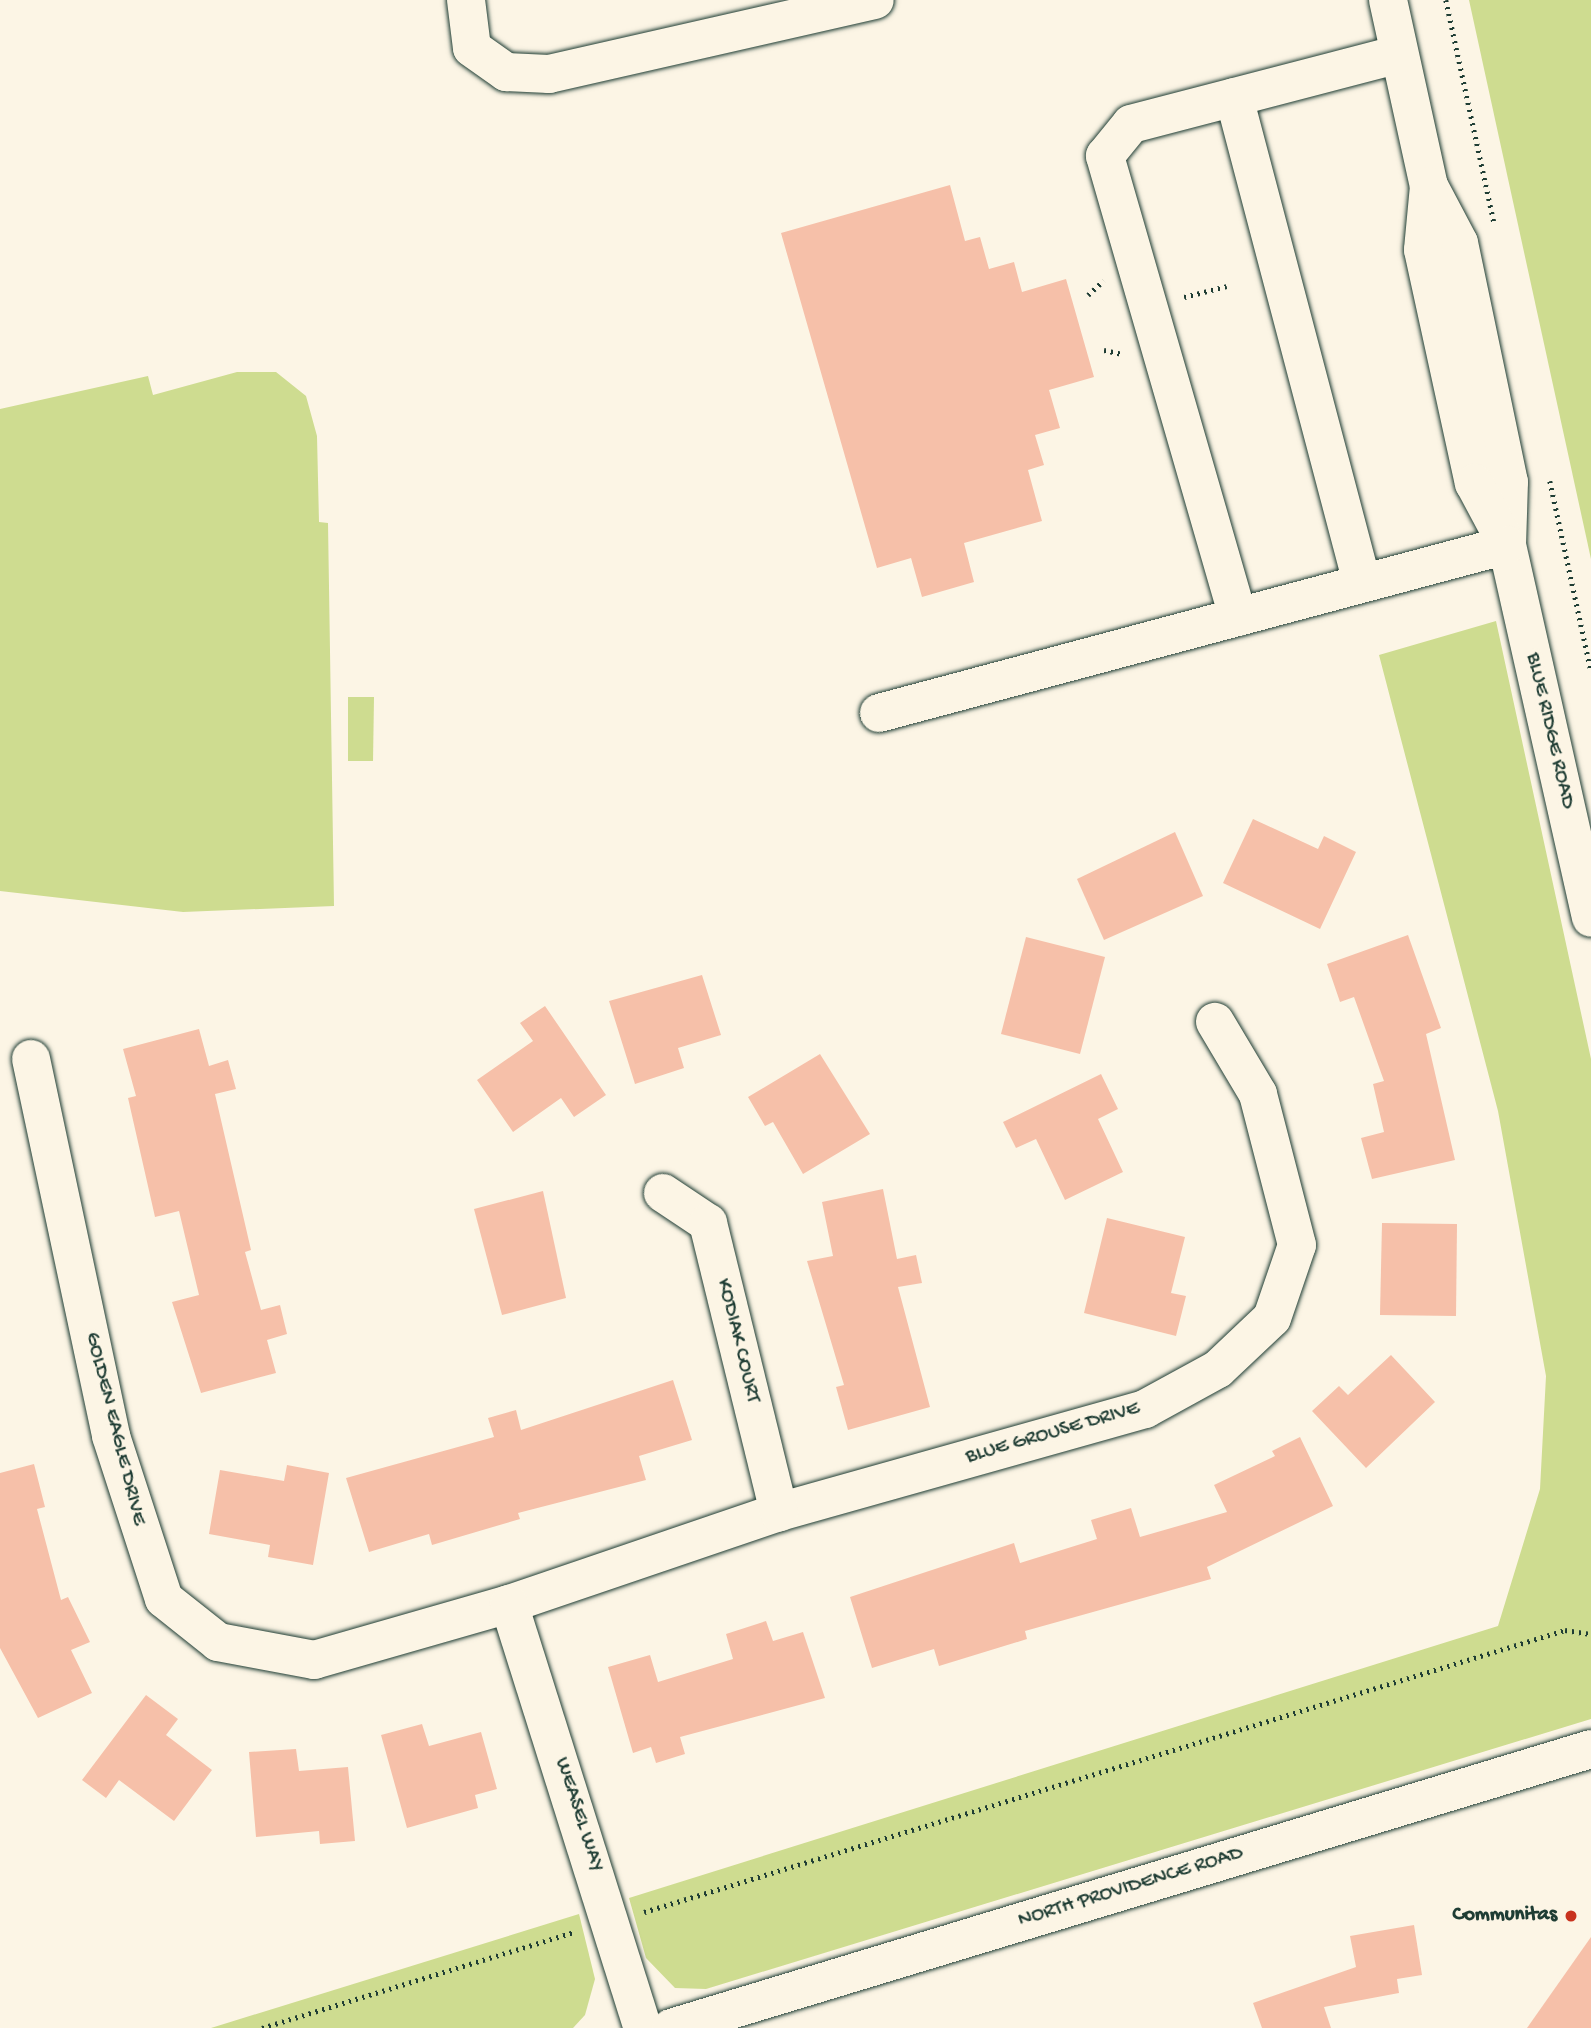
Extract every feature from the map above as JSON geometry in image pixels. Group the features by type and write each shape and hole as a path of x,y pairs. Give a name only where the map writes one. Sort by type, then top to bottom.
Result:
{"street":[{"path":"466,0 472,48 506,72 549,74 875,0"},
{"name":"BLUE RIDGE ROAD","path":"1388,0 1429,186 1423,250 1474,483 1507,545 1591,918"},
{"path":"1238,617 1105,156 1130,124 1399,54"},
{"path":"1234,97 1362,583"},
{"path":"880,713 1507,545"},
{"name":"BLUE GROUSE DRIVE","path":"509,1604 779,1512 1145,1409 1218,1369 1272,1318 1297,1245 1258,1094 1215,1022"},
{"name":"GOLDEN EAGLE DRIVE","path":"31,1059 111,1436 164,1599 218,1642 314,1660 509,1604"},
{"name":"KODIAK COURT","path":"663,1193 708,1223 779,1512"},
{"name":"WEASEL WAY","path":"509,1604 643,2028"},
{"name":"NORTH PROVIDENCE ROAD","path":"671,2028 1591,1749"}],"path":[{"path":"636,1914 1565,1630 1591,1634"},
{"path":"262,2028 572,1933"}],"green space":[{"path":"1469,0 1591,0 1591,559"},
{"path":"237,372 276,372 306,396 317,436 319,522 328,523 334,906 183,912 0,891 0,409 148,376 153,395"},
{"path":"1496,621 1591,1059 1591,1719 706,1989 675,1988 646,1958 629,1898 1498,1626 1540,1489 1546,1376 1498,1111 1379,655"},
{"path":"348,697 374,697 373,761 348,761"},
{"path":"579,1914 595,1979 585,2015 573,2028 211,2028"}],"building":[{"path":"950,185 965,241 980,237 989,269 1014,262 1022,292 1066,279 1094,377 1049,390 1060,428 1035,435 1044,465 1028,470 1042,521 964,543 974,582 922,597 911,558 877,568 781,233"},
{"path":"1253,819 1318,849 1324,836 1356,852 1320,929 1223,883"},
{"path":"1175,832 1203,896 1104,940 1077,879"},
{"path":"1408,935 1441,1028 1426,1034 1455,1160 1372,1179 1361,1138 1384,1132 1373,1084 1384,1081 1354,997 1340,1002 1327,964"},
{"path":"1026,937 1105,957 1080,1054 1001,1034"},
{"path":"702,975 721,1035 678,1048 684,1068 635,1084 609,1001"},
{"path":"545,1006 606,1095 574,1117 561,1098 513,1132 477,1080 533,1041 520,1023"},
{"path":"199,1029 209,1066 228,1060 236,1089 215,1094 251,1250 245,1252 261,1310 280,1305 287,1334 267,1340 276,1373 201,1393 172,1302 199,1295 179,1211 155,1217 128,1098 136,1096 123,1049"},
{"path":"820,1054 870,1134 803,1174 773,1122 765,1126 748,1097"},
{"path":"1101,1074 1118,1109 1098,1119 1123,1172 1065,1200 1036,1139 1016,1148 1003,1122"},
{"path":"883,1189 897,1259 916,1255 922,1283 898,1287 930,1407 848,1430 836,1387 844,1385 807,1261 833,1256 822,1202"},
{"path":"543,1191 566,1298 502,1315 474,1209"},
{"path":"1107,1218 1185,1237 1171,1293 1186,1296 1176,1336 1084,1313"},
{"path":"1382,1223 1457,1224 1456,1316 1380,1315"},
{"path":"1391,1355 1435,1402 1366,1468 1312,1411 1339,1386 1348,1395"},
{"path":"673,1380 692,1440 639,1456 646,1480 518,1513 520,1519 432,1545 429,1534 369,1552 346,1478 494,1437 488,1418 516,1410 521,1430"},
{"path":"1300,1437 1333,1506 1207,1567 1211,1579 1025,1631 1027,1639 939,1666 934,1649 872,1668 850,1597 1014,1543 1020,1563 1097,1539 1091,1520 1131,1508 1140,1537 1227,1512 1214,1485 1275,1456 1272,1451"},
{"path":"34,1464 45,1507 37,1509 61,1600 68,1597 90,1642 71,1650 92,1693 38,1718 0,1648 0,1473"},
{"path":"287,1465 329,1473 313,1565 268,1557 270,1545 209,1534 220,1470 284,1481"},
{"path":"766,1621 773,1641 803,1632 825,1698 680,1737 685,1754 656,1763 651,1747 633,1753 608,1667 650,1655 658,1682 733,1659 726,1634"},
{"path":"146,1695 178,1719 166,1735 212,1770 174,1821 119,1780 106,1798 82,1780"},
{"path":"422,1724 429,1746 481,1732 497,1789 475,1795 478,1808 407,1828 381,1735"},
{"path":"296,1749 299,1771 348,1767 355,1841 320,1844 319,1831 256,1837 249,1752"},
{"path":"1414,1925 1422,1975 1397,1979 1399,1993 1324,2007 1331,2028 1262,2028 1253,2003 1356,1967 1350,1936"},
{"path":"1591,1937 1591,2028 1527,2028"}],"place":[{"name":"Communitas","path":"1571,1916"}]}
